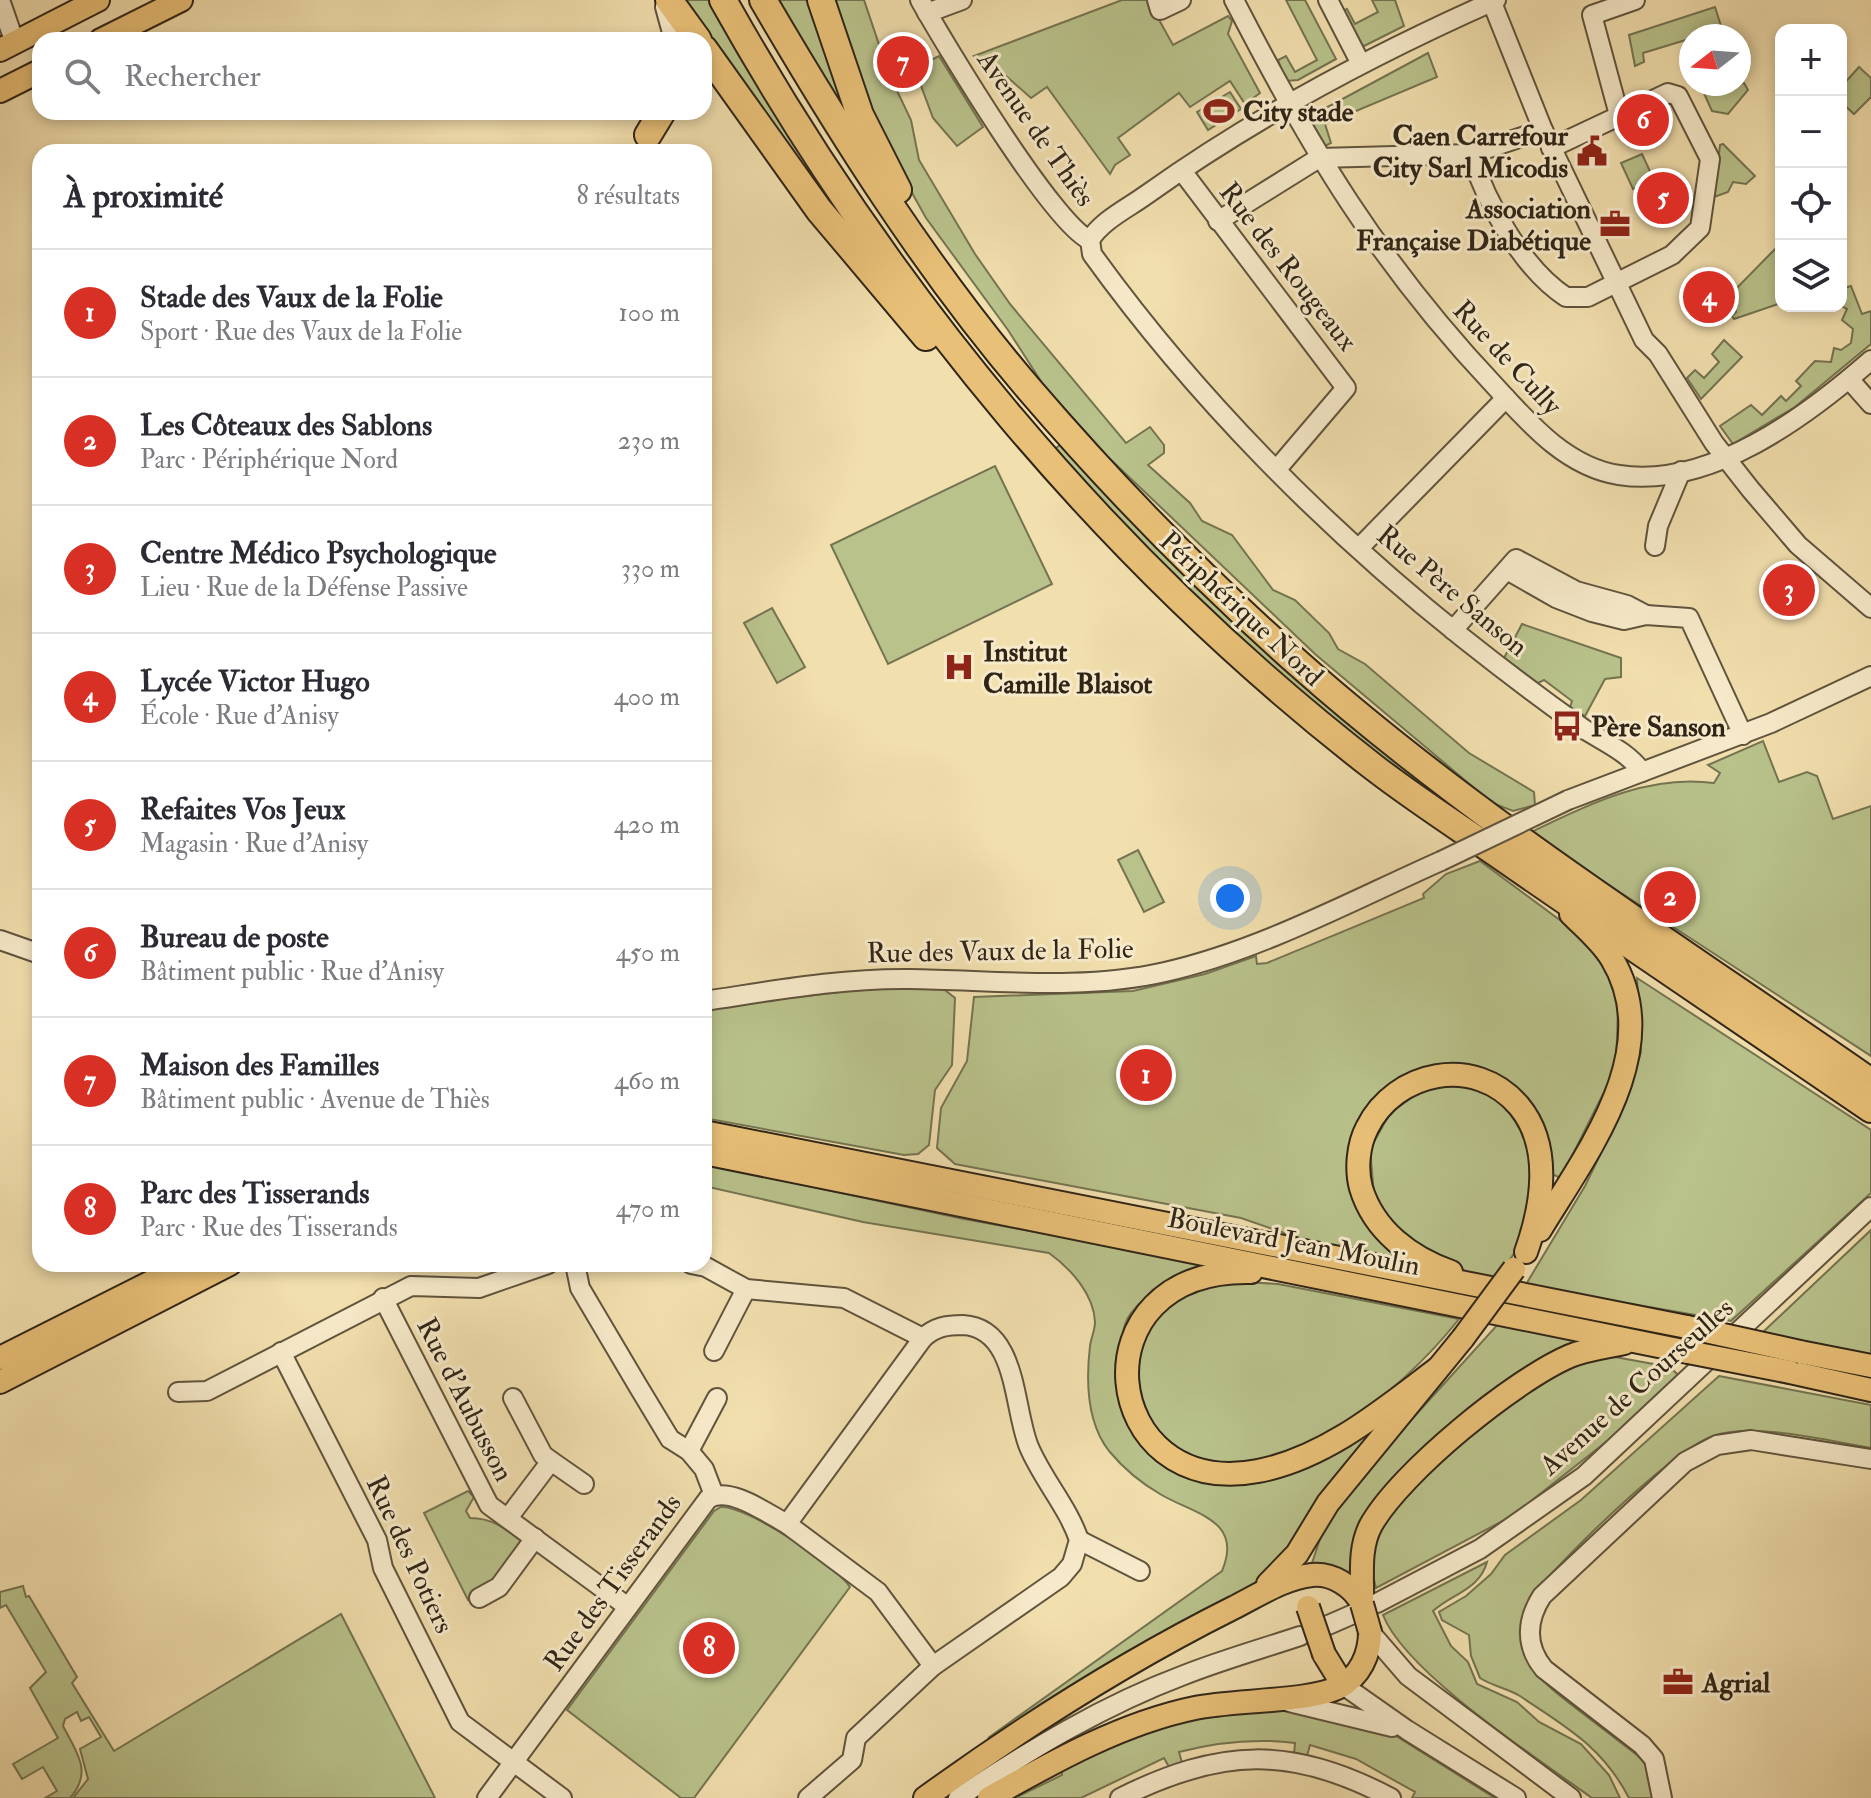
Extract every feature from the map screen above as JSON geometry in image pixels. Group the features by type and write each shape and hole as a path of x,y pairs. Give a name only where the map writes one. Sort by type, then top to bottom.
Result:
{"highway":[{"path":"666,0 692,32"},
{"name":"Périphérique Nord","path":"723,0 796,122 876,242 933,320 1053,466 1187,605 1280,690 1378,770 1871,1109"},
{"name":"Périphérique Nord","path":"763,0 826,108 900,218 981,326 1027,386 1116,488 1208,581 1302,667 1491,815 1871,1082"},
{"path":"821,0 860,115 905,202 981,326"},
{"path":"715,78 856,256 1029,456 1053,466"}],"main road":[{"path":"35,32 98,0"},
{"path":"117,32 181,0"},
{"path":"7,46 32,33"},
{"path":"7,46 32,49"},
{"path":"0,77 8,68 7,46"},
{"path":"0,91 32,75"},
{"path":"1252,1599 1287,1567 1328,1503 1463,1338 1520,1261 1612,1106 1621,1083 1630,1030 1628,1002 1612,958 1549,889"},
{"path":"1509,1293 1430,1265 1397,1242 1372,1215 1360,1181 1359,1159 1363,1137 1384,1101 1412,1082 1444,1074 1478,1078 1520,1107 1535,1137 1542,1170 1540,1205 1520,1261"},
{"path":"712,1134 1687,1327 1795,1362"},
{"name":"Boulevard Jean Moulin","path":"712,1155 1688,1352 1871,1366"},
{"path":"0,1358 171,1272"},
{"path":"0,1382 214,1272"},
{"path":"1302,1273 1209,1274 1168,1292 1153,1305 1132,1340 1128,1357 1128,1389 1135,1415 1161,1449 1184,1464 1225,1474 1274,1467 1318,1450 1385,1408 1437,1369"},
{"path":"989,1798 1138,1725 1196,1707 1332,1690 1343,1685 1364,1662 1372,1636 1364,1603 1362,1562 1370,1527 1429,1460 1502,1398 1541,1371 1585,1351 1633,1341"},
{"name":"Boulevard Jean Moulin","path":"1795,1362 1871,1390"},
{"path":"1314,1528 1304,1576 1308,1607 1324,1654 1343,1685"},
{"path":"925,1798 986,1755 1154,1648 1252,1599 1304,1576 1334,1578 1364,1603"}],"street":[{"path":"0,0 7,46"},
{"path":"666,0 672,32"},
{"path":"924,7 962,0"},
{"path":"1157,0 1160,10 1181,0"},
{"name":"Rue de Cully","path":"1234,0 1319,158 1354,214 1405,284 1506,398 1554,445 1586,465 1628,476 1681,471 1725,457 1770,436 1871,360"},
{"path":"1328,0 1361,64"},
{"path":"1619,115 1592,15 1635,0"},
{"path":"1090,240 1100,228 1182,171 1288,105 1361,64 1493,1 1551,148 1644,340 1658,354 1725,457 1798,545 1871,608"},
{"name":"Avenue de Thiès","path":"924,7 1043,189 1078,236 1090,240"},
{"path":"1471,154 1510,233 1555,290 1576,300 1622,291 1672,255 1700,228 1710,159 1678,96 1668,93 1551,148"},
{"path":"1218,221 1319,158 1471,154 1543,130"},
{"name":"Rue des Rougeaux","path":"1182,171 1346,388 1277,469"},
{"name":"Rue Père Sanson","path":"1090,240 1092,254 1163,343 1277,469 1359,548 1453,630 1544,700 1627,755 1642,772"},
{"path":"1849,379 1871,404"},
{"path":"1359,548 1506,398"},
{"path":"1655,546 1659,524 1681,471"},
{"path":"1453,630 1507,570 1583,609 1624,620 1646,615 1689,618 1743,735"},
{"path":"1642,772 1743,735 1871,676"},
{"name":"Rue des Vaux de la Folie","path":"712,1000 846,982 907,979 1086,982 1165,972 1284,931 1568,800 1642,772"},
{"path":"0,940 32,951"},
{"name":"Avenue de Courseulles","path":"1319,1629 1364,1603 1492,1542 1584,1476 1871,1207"},
{"path":"712,1270 746,1289 844,1298 923,1338"},
{"path":"178,1392 207,1391 411,1286 479,1288 525,1272"},
{"path":"577,1272 580,1288 670,1439 689,1451 704,1469 714,1495"},
{"path":"714,1351 746,1289"},
{"name":"Rue d'Aubusson","path":"383,1298 484,1497 628,1607"},
{"path":"787,1524 923,1338 945,1325 967,1325 982,1330 1001,1347 1028,1443 1079,1540 1140,1571"},
{"name":"Rue des Potiers","path":"281,1352 377,1540 383,1568 460,1722 562,1798"},
{"name":"Rue d'Aubusson","path":"513,1398 543,1455 584,1484"},
{"path":"689,1451 717,1398"},
{"path":"1662,1798 1654,1759 1642,1745 1544,1669 1534,1657 1528,1641 1535,1608 1542,1596 1660,1484 1700,1451 1734,1440 1751,1440 1871,1459"},
{"name":"Rue d'Aubusson","path":"508,1518 551,1461"},
{"name":"Rue des Tisserands","path":"487,1798 714,1495 729,1495 787,1524 878,1592 933,1666"},
{"path":"479,1598 499,1587 535,1538"},
{"path":"808,1798 852,1760 856,1738 933,1666 1061,1577 1072,1564 1079,1540"},
{"path":"958,1798 1052,1740 1130,1698 1184,1674 1300,1636"},
{"path":"1372,1636 1408,1676 1571,1798"},
{"path":"1343,1685 1407,1730 1516,1798"},
{"path":"1255,1700 1292,1702 1407,1730"},
{"path":"1120,1798 1180,1770 1222,1761 1264,1758 1306,1763 1348,1775 1391,1798"}],"green space":[{"path":"677,0 712,0 894,291 712,47 712,32 701,32"},
{"path":"777,0 810,0 858,134"},
{"path":"832,0 864,0 889,74 911,120 919,160 975,254 1010,304 1126,443 1150,427 1164,445 1164,453 1148,465 1190,503 1202,521 1232,535 1273,590 1295,600 1329,633 1338,649 1365,664 1469,753 1534,792 1535,805 1513,811 1492,803 1315,654 1108,457 1044,386 1008,330 926,218 877,130"},
{"path":"1122,0 1148,0 1173,45 1228,16 1232,21 1228,34 1260,93 1245,104 1230,81 1190,107 1179,93 1118,138 1130,155 1115,165 1110,174 1047,87 1031,98 1005,75 974,56"},
{"path":"1286,0 1305,0 1336,59 1298,80 1286,81 1278,60 1286,56 1295,72 1317,60"},
{"path":"1372,0 1395,0 1404,26 1364,46 1357,42 1340,12 1347,9 1355,24 1378,12"},
{"path":"1715,7 1720,24 1679,24 1679,42 1643,53 1644,62 1635,66 1629,35"},
{"path":"1428,53 1437,77 1325,124 1331,143 1325,146 1309,117"},
{"path":"939,56 983,127 957,146 933,118 917,75 921,65"},
{"path":"1859,67 1871,78 1871,97 1854,114 1847,108 1847,80"},
{"name":"City stade","path":"1230,92 1241,109 1208,130 1197,112"},
{"path":"1705,96 1743,96 1728,114 1712,111"},
{"path":"1723,144 1755,176 1746,184 1733,182 1728,192 1714,197 1720,145"},
{"path":"1642,154 1654,180 1633,189 1621,163"},
{"path":"1775,249 1775,305 1734,319 1735,306 1730,302 1724,307 1721,304"},
{"path":"1851,286 1862,314 1871,311 1871,344 1795,407 1733,444 1720,426 1751,405 1762,415 1781,396 1786,401 1801,386 1796,381 1815,361 1831,362 1834,348 1841,350 1851,343 1853,329 1842,320 1847,312 1847,287"},
{"path":"1724,340 1742,357 1701,399 1687,378 1695,370 1704,378 1719,362 1712,354"},
{"path":"1067,441 1526,858 1384,763 1316,711 1252,655 1051,451"},
{"path":"995,466 1052,584 888,664 831,545"},
{"path":"772,608 805,667 777,683 744,623"},
{"path":"1522,624 1621,658 1621,677 1605,679 1585,716 1570,707 1572,701 1544,680 1538,683 1504,658"},
{"path":"1763,741 1779,782 1807,772 1817,776 1833,819 1871,806 1871,1056 1529,833 1618,794 1642,787 1689,781 1714,783 1720,773 1708,765"},
{"path":"1138,850 1164,902 1144,912 1118,860"},
{"path":"1480,861 1580,935 1607,972 1618,1006 1616,1068 1561,1178 1549,1173 1497,1078 1413,1072 1371,1100 1348,1156 1413,1267 1330,1249 1241,1218 955,1164 937,1148 941,1108 967,1061 974,997 1133,991 1205,974 1256,956 1257,964 1267,963 1424,898 1423,894 1446,874"},
{"path":"1637,978 1871,1130 1871,1193 1731,1321 1525,1286 1585,1186 1625,1104 1641,1052"},
{"path":"882,987 941,987 955,998 952,1065 935,1090 929,1145 918,1154 904,1155 712,1119 712,1007"},
{"path":"1461,1085 1493,1095 1513,1109 1525,1125 1532,1144 1535,1186 1532,1208 1519,1245 1493,1281 1435,1260 1401,1236 1374,1195 1370,1149 1390,1113 1424,1089"},
{"path":"712,1166 964,1219 1214,1264 1179,1277 1139,1304 1127,1319 1121,1353 1123,1404 1133,1431 1155,1456 1169,1466 1200,1479 1233,1484 1269,1476 1312,1457 1388,1414 1265,1578 988,1738 1222,1571 1227,1554 1226,1540 1212,1520 1160,1494 1133,1475 1102,1440 1092,1414 1088,1387 1094,1312 1086,1292 1065,1266 1049,1253 863,1222 712,1188"},
{"path":"1871,1230 1871,1357 1762,1333"},
{"path":"1230,1281 1278,1284 1459,1319 1405,1377 1372,1405 1335,1430 1297,1450 1257,1462 1218,1464 1180,1454 1162,1438 1137,1403 1137,1358 1141,1333 1155,1312 1191,1290"},
{"path":"1499,1323 1601,1342 1549,1358 1376,1502 1354,1580 1311,1566 1323,1530 1365,1471"},
{"path":"1615,1357 1670,1367 1678,1375 1611,1438 1512,1516 1376,1588 1369,1559 1376,1526 1429,1469 1481,1425 1556,1374 1589,1361"},
{"path":"1719,1376 1871,1405 1871,1448 1769,1432 1730,1432 1713,1436 1695,1445 1646,1483 1592,1532 1534,1594 1521,1631 1527,1660 1547,1685 1641,1758 1650,1772 1653,1798 1629,1798 1607,1765 1582,1740 1520,1696 1480,1678 1471,1656 1469,1635 1442,1620 1439,1612 1466,1596 1491,1574 1505,1555 1581,1500"},
{"path":"468,1491 474,1497 466,1511 470,1518 493,1523 525,1544 493,1587 468,1600 424,1513"},
{"path":"721,1507 750,1516 790,1538 828,1565 850,1587 694,1798 681,1798 567,1710 714,1511"},
{"path":"1487,1562 1472,1585 1433,1611 1451,1646 1468,1662 1477,1684 1517,1702 1539,1722 1581,1744 1609,1775 1620,1798 1592,1798 1508,1738 1417,1662 1396,1638 1383,1615"},
{"path":"23,1586 26,1597 29,1596 77,1677 72,1683 114,1751 341,1614 435,1798 73,1798 88,1779 80,1749 101,1737 89,1717 81,1721 77,1712 65,1719 63,1726 80,1762 81,1780 70,1798 45,1798 57,1791 43,1767 22,1779 13,1764 58,1738 30,1688 46,1672 6,1605 0,1608 0,1592"},
{"path":"1292,1709 1396,1736 1495,1798 1412,1798 1415,1792 1356,1759 1310,1745 1307,1756 1294,1754 1295,1743 1251,1741 1222,1743 1179,1752 1182,1763 1169,1767 1164,1758 1081,1798 1015,1798 1062,1775 1061,1768 1123,1738 1217,1710"}],"place":[{"name":"Maison des Familles","path":"903,62"},
{"name":"City stade","path":"1219,111"},
{"name":"Bureau de poste","path":"1643,120"},
{"name":"Caen Carrefour City Sarl Micodis","path":"1592,151"},
{"name":"Refaites Vos Jeux","path":"1663,198"},
{"name":"Association Française Diabétique","path":"1615,224"},
{"name":"Lycée Victor Hugo","path":"1709,297"},
{"name":"Centre Médico Psychologique","path":"1789,590"},
{"name":"Institut Camille Blaisot","path":"959,667"},
{"name":"Père Sanson","path":"1567,726"},
{"name":"Les Côteaux des Sablons","path":"1670,897"},
{"name":"Stade des Vaux de la Folie","path":"1146,1075"},
{"name":"Parc des Tisserands","path":"709,1648"},
{"name":"Agrial","path":"1678,1682"}]}
